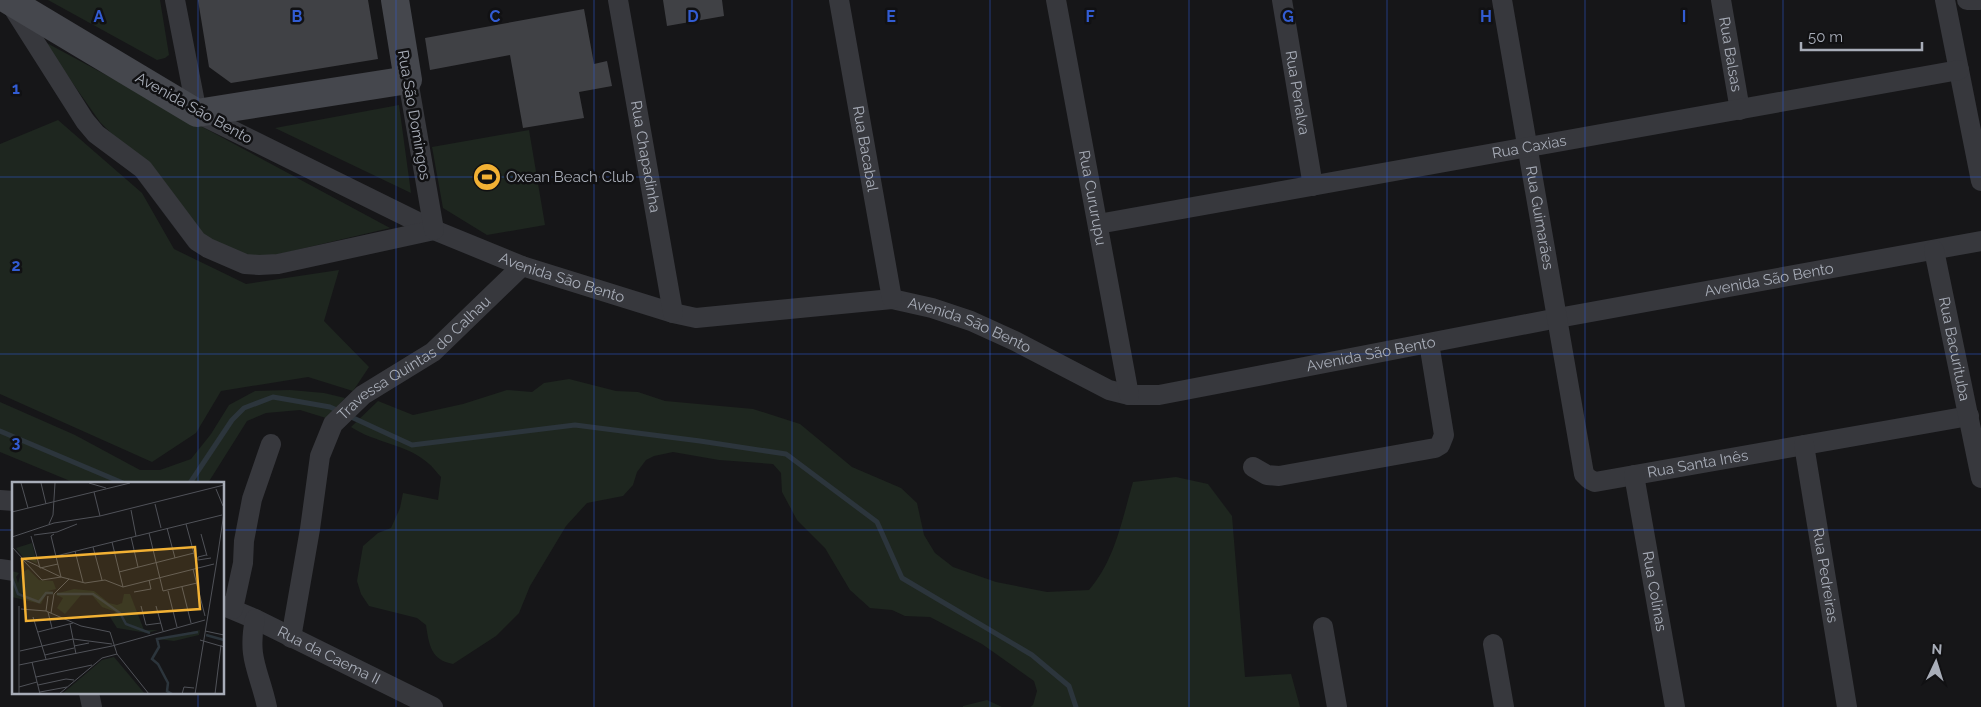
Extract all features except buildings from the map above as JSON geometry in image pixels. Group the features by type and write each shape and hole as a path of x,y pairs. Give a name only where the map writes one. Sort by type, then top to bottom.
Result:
{"street":[{"path":"8,0 85,121 96,134 143,170 197,241 208,248 245,264 278,264 434,230"},
{"name":"Avenida São Bento","path":"8,0 197,113 434,230 522,266 673,313 696,318 892,299 932,308 972,321 1109,390 1129,395 1159,395 1558,318 1981,241"},
{"path":"175,0 197,113 408,80"},
{"name":"Rua São Domingos","path":"395,0 434,230"},
{"name":"Rua Chapadinha","path":"618,0 673,313"},
{"name":"Rua Bacabal","path":"839,0 892,299"},
{"name":"Rua Cururupu","path":"1056,0 1129,395"},
{"name":"Rua Penalva","path":"1282,0 1313,186"},
{"name":"Rua Guimarães","path":"1502,0 1558,318"},
{"name":"Rua Balsas","path":"1721,0 1740,110"},
{"path":"1945,0 1959,70 1977,141 1981,181"},
{"path":"1967,0 1979,0"},
{"name":"Rua Caxias","path":"1098,224 1959,70"},
{"name":"Rua Bacurituba","path":"1934,250 1970,416 1981,478"},
{"name":"Travessa Quintas do Calhau","path":"291,638 310,529 320,456 333,424 364,395 433,352 522,266"},
{"name":"Rua Santa Inês","path":"1558,318 1584,474 1589,480 1595,482 1970,416"},
{"path":"1253,467 1267,476 1279,476 1435,448 1440,445 1444,435 1429,343"},
{"path":"228,608 243,563 244,541 252,500 271,444"},
{"name":"Rua Pedreiras","path":"1804,445 1847,707"},
{"name":"Rua Colinas","path":"1634,475 1675,707"},
{"name":"Rua da Caema II","path":"228,608 255,619 433,707"},
{"path":"255,619 252,634 252,652 254,667 266,707"},
{"path":"1324,627 1337,707"},
{"path":"1493,644 1504,707"},
{"path":"89,694 92,707"}],"shaded area":[{"path":"48,0 160,0 169,55 157,60"},
{"path":"43,41 390,228 258,259 204,237 100,122"},
{"path":"399,105 411,193 275,128"},
{"path":"58,120 142,193 174,249 246,284 339,270 324,321 369,367 353,391 308,377 221,391 196,433 152,462 0,394 0,144"},
{"name":"Oxean Beach Club","path":"529,130 545,225 487,235 443,208 432,147"},
{"path":"569,379 616,391 638,392 665,401 753,409 800,424 852,467 901,488 917,503 924,535 935,553 953,567 996,582 1047,592 1089,590 1105,566 1117,539 1133,482 1176,477 1208,484 1232,516 1245,677 1291,674 1300,707 1030,707 1033,705 1037,691 1034,681 982,644 930,617 905,616 892,610 870,608 850,590 825,548 797,520 782,492 781,473 773,464 719,460 673,452 654,456 646,460 637,472 633,485 623,496 587,503 566,526 530,586 519,613 496,636 453,664 446,662 440,659 432,650 426,625 417,618 369,606 361,594 357,581 363,546 378,533 391,528 400,508 403,493 438,500 441,477 420,457 401,447 370,437 351,427 378,401 413,415 463,404 507,390 532,392 544,383"},
{"path":"290,390 324,393 345,398 326,418 300,410 266,413 247,421 209,482 73,482 0,452 0,402 75,435 140,470 160,470 191,459 211,434 229,405 255,391"},
{"path":"987,700 1002,707 963,707 963,706"}],"waterway":[{"path":"191,482 232,420 244,408 273,397 330,407 339,411"},
{"path":"349,416 412,445 575,425 786,454 877,522 902,578 1032,655 1069,686 1076,707"},
{"path":"0,431 121,482"}],"place":[{"name":"Oxean Beach Club","path":"487,177"}]}
